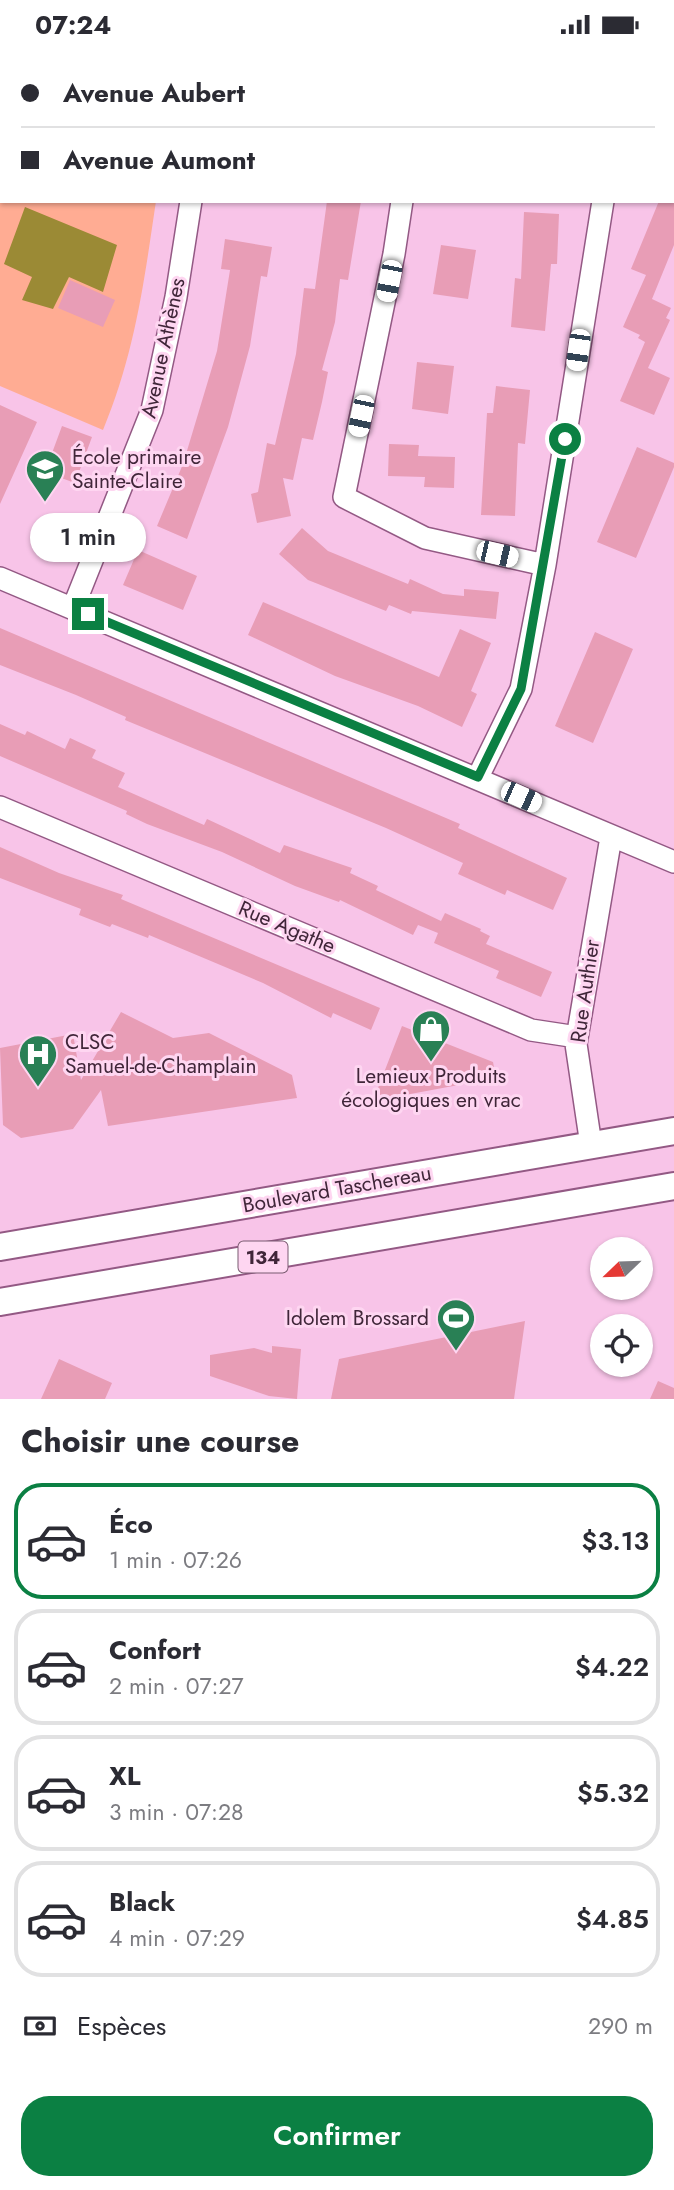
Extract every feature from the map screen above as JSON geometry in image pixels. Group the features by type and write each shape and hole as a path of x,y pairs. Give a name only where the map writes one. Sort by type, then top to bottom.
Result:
{"main road":[{"name":"Boulevard Taschereau","path":"0,1247 674,1131"},
{"name":"134","path":"0,1302 674,1186"}],"street":[{"name":"Avenue Athènes","path":"73,608 152,410 176,297 191,203"},
{"path":"402,203 394,254 344,497 425,538 545,565"},
{"path":"478,777 521,689 545,565 603,203"},
{"path":"0,578 478,777 611,837 674,862"},
{"name":"Rue Agathe","path":"0,807 531,1030 577,1037"},
{"name":"Rue Authier","path":"592,1145 578,1071 577,1037 611,837"}],"shaded area":[{"path":"0,203 156,203 131,345 103,430 0,386"},
{"path":"25,207 117,245 103,292 69,277 53,309 22,300 32,277 4,264"}],"building":[{"path":"327,203 361,203 348,280 340,279 335,322 322,370 328,372 313,440 302,438 293,480 283,478 291,516 257,523 251,494 258,492 267,443 275,445 296,354 304,288 315,289"},
{"path":"658,203 674,203 674,245 652,299 671,308 666,318 670,320 648,368 670,378 654,415 620,401 645,342 638,338 640,335 623,327 646,275 631,269"},
{"path":"524,212 559,214 557,264 551,264 545,331 511,327 515,278 521,279"},
{"path":"225,239 272,247 267,277 261,276 250,346 228,427 187,539 157,526 183,464 217,351 230,270 221,269"},
{"path":"441,245 476,250 468,299 433,294"},
{"path":"70,280 115,300 103,327 58,308"},
{"path":"417,362 454,366 448,414 412,409"},
{"path":"496,386 530,390 525,444 518,443 515,516 481,515 487,413 493,413"},
{"name":"École primaire Sainte-Claire","path":"0,405 37,422 0,504"},
{"path":"62,426 92,437 75,483 45,472"},
{"path":"389,444 419,445 418,456 455,457 454,488 424,487 425,477 388,476"},
{"path":"637,447 674,463 674,467 636,558 597,542"},
{"path":"302,528 328,551 408,584 410,579 443,594 464,596 464,589 499,592 496,619 412,611 411,614 389,605 386,611 308,580 279,554"},
{"path":"138,550 197,576 183,610 123,585"},
{"path":"263,602 439,677 460,629 491,643 471,691 477,694 462,727 418,706 335,676 248,635"},
{"path":"0,628 460,824 458,828 567,878 553,910 507,890 505,895 458,874 463,863 386,828 0,665"},
{"path":"595,632 633,649 593,743 555,726"},
{"path":"0,724 25,735 27,731 65,749 70,738 96,750 92,758 125,773 118,787 204,825 207,819 280,853 284,845 352,868 350,873 378,886 376,890 441,921 445,913 481,929 480,931 490,936 486,944 552,972 541,997 496,978 499,971 434,943 438,933 418,925 413,935 340,900 339,902 295,886 222,852 147,824 126,814 127,811 0,756"},
{"path":"0,847 59,873 123,895 121,899 380,1008 371,1030 333,1013 331,1018 263,983 149,935 148,938 79,915 81,909 0,878"},
{"path":"121,1012 173,1038 209,1033 292,1075 297,1098 108,1126 101,1090 73,1129 21,1138 3,1125 0,1048 73,1034 81,1080"},
{"path":"402,1026 493,1062 496,1078 373,1101"},
{"path":"525,1321 514,1399 331,1399 339,1359"},
{"path":"272,1346 301,1349 297,1399 269,1396 210,1376 210,1355 254,1348 272,1353"},
{"path":"59,1359 112,1383 105,1399 41,1399"},
{"path":"658,1381 674,1388 674,1399 650,1399"}],"place":[{"name":"École primaire Sainte-Claire","path":"45,503"},
{"name":"Lemieux Produits écologiques en vrac","path":"431,1063"},
{"name":"CLSC Samuel-de-Champlain","path":"38,1088"},
{"name":"Idolem Brossard","path":"456,1352"}],"route":[{"path":"88,614 478,777 521,689 545,565 565,439"}]}
